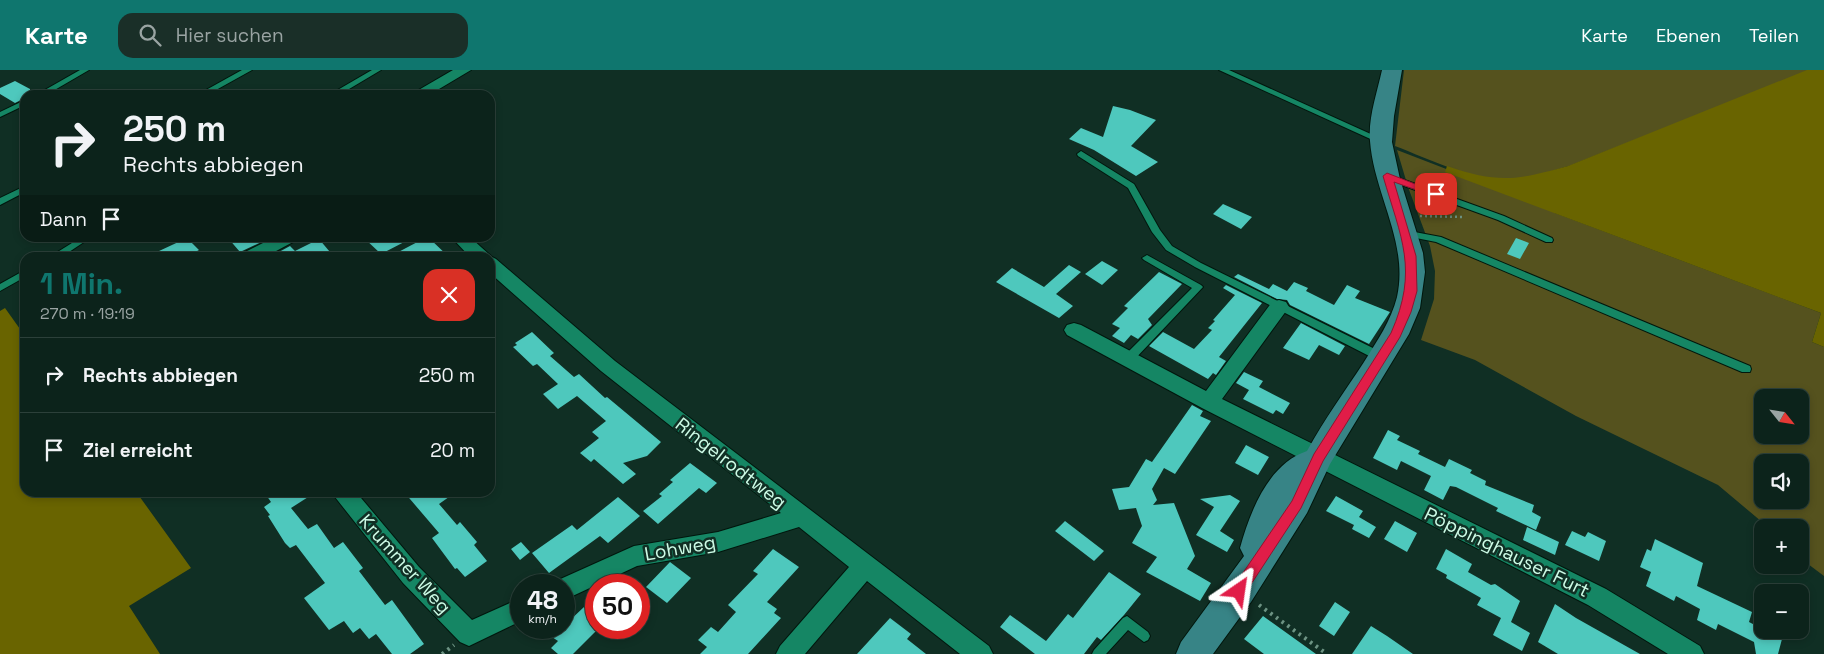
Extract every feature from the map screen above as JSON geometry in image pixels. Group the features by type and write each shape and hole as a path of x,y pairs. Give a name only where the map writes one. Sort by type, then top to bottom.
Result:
{"main road":[{"path":"1193,654 1296,504 1318,458 1396,334 1406,312 1411,291 1411,256 1387,176 1380,140 1392,70"}],"street":[{"path":"427,90 464,70"},
{"path":"259,252 279,242"},
{"path":"465,242 477,252"},
{"name":"Ringelrodtweg","path":"495,267 608,366 800,517 980,654"},
{"path":"1209,402 1279,307"},
{"name":"Pöppinghauser Furt","path":"1074,330 1318,458 1597,597 1691,654"},
{"name":"Krummer Weg","path":"346,497 411,575 469,634 510,614"},
{"name":"Lohweg","path":"575,584 634,556 718,542 800,517"},
{"path":"789,654 864,566"}],"lane":[{"path":"62,70 72,76"},
{"path":"48,90 85,70"},
{"path":"210,90 248,70"},
{"path":"342,90 377,70"},
{"path":"1223,70 1380,140"},
{"path":"2,111 20,104"},
{"path":"1081,154 1131,186 1156,232 1169,248 1279,307 1381,357"},
{"path":"1387,176 1501,218 1548,240"},
{"path":"0,202 20,192"},
{"path":"1404,233 1438,239 1746,369"},
{"path":"62,252 79,242"},
{"path":"1128,359 1198,287 1147,258"},
{"path":"0,288 20,276"},
{"path":"1098,654 1127,622 1144,636"}],"path":[{"path":"1244,582 1327,654"}],"shaded area":[{"path":"1404,70 1811,70 1569,166 1527,178 1505,180 1456,170 1395,146"},
{"path":"1807,70 1824,70 1824,347 1812,342 1821,313 1445,172 1447,166 1481,176 1508,178 1521,177 1568,166"},
{"path":"1397,150 1555,211 1555,213 1821,313 1812,342 1824,347 1824,576 1809,565 1809,519 1758,519 1718,485 1576,416 1475,360 1421,340 1434,299 1435,271 1430,246 1408,187"},
{"path":"5,308 20,329 20,497 140,497 191,568 129,606 160,654 0,654 0,311"}],"building":[{"path":"15,81 30,90 20,90 20,100 15,103 0,94 0,88"},
{"path":"1113,106 1156,120 1131,146 1158,162 1136,176 1094,150 1069,139 1081,128 1103,137"},
{"path":"1223,204 1252,217 1241,229 1213,214"},
{"path":"1516,238 1529,243 1520,259 1507,254"},
{"path":"178,242 191,242 199,250 195,252 157,252"},
{"path":"231,242 261,242 240,252"},
{"path":"313,242 322,242 330,252 279,252 290,246 295,251"},
{"path":"368,242 404,242 385,252 379,252"},
{"path":"417,242 433,242 444,252 398,252"},
{"path":"1102,261 1118,270 1102,285 1085,274"},
{"path":"1069,265 1081,272 1056,294 1073,306 1059,318 996,282 1012,268 1044,287"},
{"path":"1159,272 1182,284 1148,319 1152,325 1138,339 1131,335 1124,343 1112,336 1120,328 1112,324 1128,308 1124,306"},
{"path":"1238,274 1269,289 1273,284 1287,291 1294,282 1308,288 1306,291 1334,305 1347,285 1360,291 1355,298 1390,312 1369,344 1290,305 1287,300 1277,299 1234,277"},
{"path":"1226,285 1262,303 1219,357 1226,361 1216,375 1213,373 1208,379 1149,346 1163,332 1194,349 1212,330 1208,328 1215,321 1213,320 1235,295 1223,288"},
{"path":"1301,323 1345,346 1339,355 1319,345 1309,360 1283,348"},
{"path":"532,332 554,353 550,356 574,377 579,374 605,398 607,397 661,442 647,456 623,463 636,474 623,484 594,459 591,462 580,453 599,438 592,432 606,421 577,396 558,409 543,394 558,384 537,364 533,366 513,347 517,345 515,343"},
{"path":"1244,372 1263,381 1259,387 1290,403 1283,414 1276,410 1273,414 1243,399 1249,390 1236,383"},
{"path":"1192,405 1203,411 1200,416 1211,421 1175,474 1164,468 1152,489 1157,500 1153,505 1174,503 1195,556 1187,569 1211,583 1200,601 1146,572 1157,557 1132,543 1142,526 1136,508 1119,510 1112,489 1129,487 1146,459 1152,462"},
{"path":"1388,430 1400,436 1397,440 1420,451 1418,454 1445,467 1449,459 1472,470 1470,473 1486,481 1485,485 1534,505 1532,512 1541,517 1536,530 1496,511 1498,508 1456,487 1450,486 1443,500 1424,490 1431,476 1401,461 1397,470 1373,458"},
{"path":"1246,445 1269,457 1258,475 1235,463"},
{"path":"690,463 717,483 706,493 699,488 658,524 643,511 662,496 659,494 673,482 670,480"},
{"path":"1230,495 1240,501 1220,531 1234,540 1227,552 1196,535 1214,507 1200,499"},
{"path":"1336,496 1363,511 1359,517 1376,527 1369,538 1352,529 1354,525 1326,511"},
{"path":"268,497 308,497 291,508 308,529 317,524 334,548 343,542 363,568 359,571 385,605 392,600 424,644 410,654 392,654 376,634 369,639 360,628 353,633 344,621 329,630 304,598 325,583 296,545 290,548 285,543 264,507 271,502"},
{"path":"408,497 449,497 439,504 457,525 460,522 477,542 474,545 487,561 465,577 457,568 455,569 432,538 439,533"},
{"path":"618,497 640,516 608,543 600,536 549,573 532,553 572,525 577,530"},
{"path":"1065,521 1104,551 1094,561 1055,531"},
{"path":"1395,521 1417,533 1407,552 1384,539"},
{"path":"1527,527 1559,542 1555,555 1523,540"},
{"path":"1572,531 1585,537 1588,532 1606,541 1599,561 1565,545"},
{"path":"1655,539 1703,563 1697,586 1752,612 1749,622 1754,625 1754,639 1782,639 1778,654 1756,654 1754,642 1718,624 1716,630 1697,620 1700,609 1676,596 1674,601 1646,586 1651,572 1640,567 1647,549 1651,551"},
{"path":"521,542 530,552 520,560 511,549"},
{"path":"773,549 799,567 767,602 777,609 774,613 781,618 748,654 700,654 707,647 698,640 711,627 718,632 736,612 728,605 758,574 753,571"},
{"path":"1446,549 1472,564 1468,572 1491,585 1495,584 1520,601 1511,622 1530,633 1522,651 1493,635 1501,618 1477,605 1481,598 1446,578 1447,575 1436,569"},
{"path":"670,562 691,578 667,603 650,590 650,583"},
{"path":"1109,572 1141,594 1101,640 1097,637 1084,654 1035,654 1000,627 1010,615 1046,641 1068,614 1073,618"},
{"path":"1335,602 1350,612 1334,636 1319,626"},
{"path":"1555,604 1640,654 1558,654 1538,642"},
{"path":"585,608 585,639 588,639 573,654 558,654 551,648 558,641 555,639 575,639 575,615"},
{"path":"1263,616 1316,654 1264,654 1244,639"},
{"path":"890,618 911,634 907,639 926,654 857,654"},
{"path":"1371,626 1387,636 1413,654 1352,654"}],"route":[{"path":"1239,591 1296,504 1318,458 1396,334 1406,312 1411,291 1411,256 1387,176 1436,194"}]}
